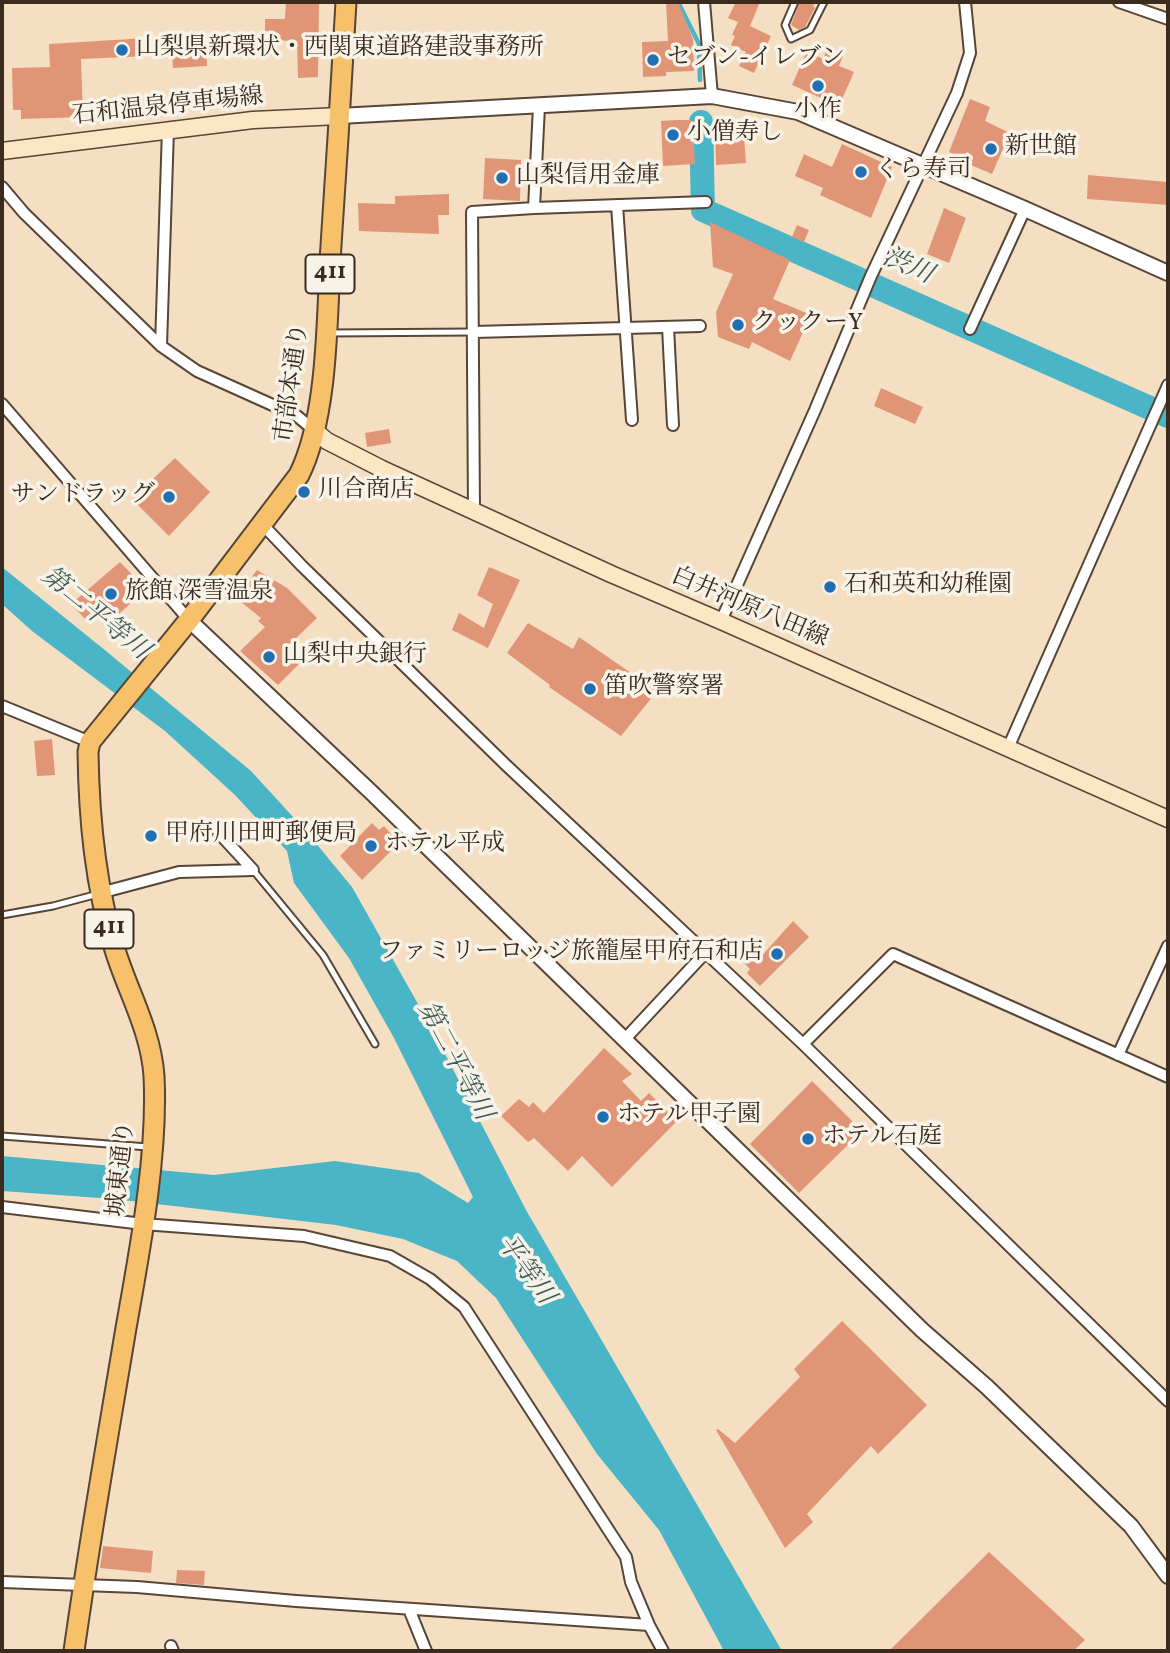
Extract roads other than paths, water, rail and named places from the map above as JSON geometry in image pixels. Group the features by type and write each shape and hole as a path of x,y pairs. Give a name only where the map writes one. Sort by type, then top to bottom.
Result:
{"highway":[{"name":"市部本通り","path":"90,742 189,620 299,475 310,454 326,333 346,2"},
{"name":"城東通り","path":"74,1651 143,1220 154,1116 151,1062 144,1028 115,952 95,865 88,785 90,742"}],"main road":[{"name":"石和温泉停車場線","path":"2,151 253,120 339,116"},
{"name":"白井河原八田線","path":"315,431 327,441 382,469 611,574 1168,820"}],"street":[{"path":"704,2 712,96"},
{"path":"721,621 869,282 957,93 970,52 965,2"},
{"path":"1119,2 1168,19"},
{"path":"1153,14 1157,2"},
{"path":"339,116 712,96 798,112 1168,273"},
{"path":"534,208 540,106"},
{"path":"160,346 168,130"},
{"path":"2,187 160,346 197,370 297,416 315,431"},
{"path":"474,511 472,212 704,202"},
{"path":"617,205 632,420"},
{"path":"971,326 1025,209"},
{"path":"474,332 700,326"},
{"path":"668,327 673,425"},
{"path":"1008,748 1160,409 1168,385"},
{"path":"2,404 189,620 372,793 922,1330 987,1387 1131,1526 1168,1576"},
{"path":"262,524 488,747 803,1044 1168,1401"},
{"path":"2,706 90,742"},
{"path":"219,833 253,870"},
{"path":"100,893 180,872 253,870"},
{"path":"1118,1055 1168,946"},
{"path":"625,1039 705,953"},
{"path":"803,1044 893,954 1168,1077"},
{"path":"2,1207 304,1236 390,1256 430,1279 464,1307 626,1558 631,1582 663,1651"},
{"path":"2,1581 137,1587 649,1625"},
{"path":"409,1609 426,1651"}],"lane":[{"path":"795,2 785,24 790,39 810,30 824,2"},
{"path":"326,333 474,332"},
{"path":"253,870 323,955 375,1044"},
{"path":"2,915 53,906 100,893"},
{"path":"2,1136 150,1152"}],"water":[{"name":"平等川","path":"2,567 251,771 352,887 431,1027 526,1210 782,1651 724,1651 659,1530 597,1454 496,1298 457,1261 403,1239 336,1225 114,1199 2,1191 2,1156 214,1175 335,1161 419,1173 468,1203 473,1197 394,1038 349,958 294,883 287,851 235,795 165,731 32,631 2,604"}],"waterway":[{"name":"渋川","path":"678,2 699,44 700,80"},
{"name":"渋川","path":"701,122 703,210 1168,416"}],"place":[{"name":"山梨県新環状・西関東道路建設事務所","path":"122,50"},
{"name":"セブン-イレブン","path":"653,60"},
{"name":"小作","path":"818,86"},
{"name":"小僧寿し","path":"673,135"},
{"name":"新世館","path":"991,149"},
{"name":"くら寿司","path":"861,172"},
{"name":"山梨信用金庫","path":"502,178"},
{"name":"クックーY","path":"738,325"},
{"name":"川合商店","path":"304,492"},
{"name":"サンドラッグ","path":"169,497"},
{"name":"石和英和幼稚園","path":"830,587"},
{"name":"旅館 深雪温泉","path":"111,594"},
{"name":"山梨中央銀行","path":"269,657"},
{"name":"笛吹警察署","path":"590,689"},
{"name":"甲府川田町郵便局","path":"151,836"},
{"name":"ホテル平成","path":"371,846"},
{"name":"ファミリーロッジ旅籠屋甲府石和店","path":"777,954"},
{"name":"ホテル甲子園","path":"603,1117"},
{"name":"ホテル石庭","path":"808,1139"}],"water label":[{"name":"第二平等川","path":"94,615"},
{"name":"第二平等川","path":"453,1062"}]}
